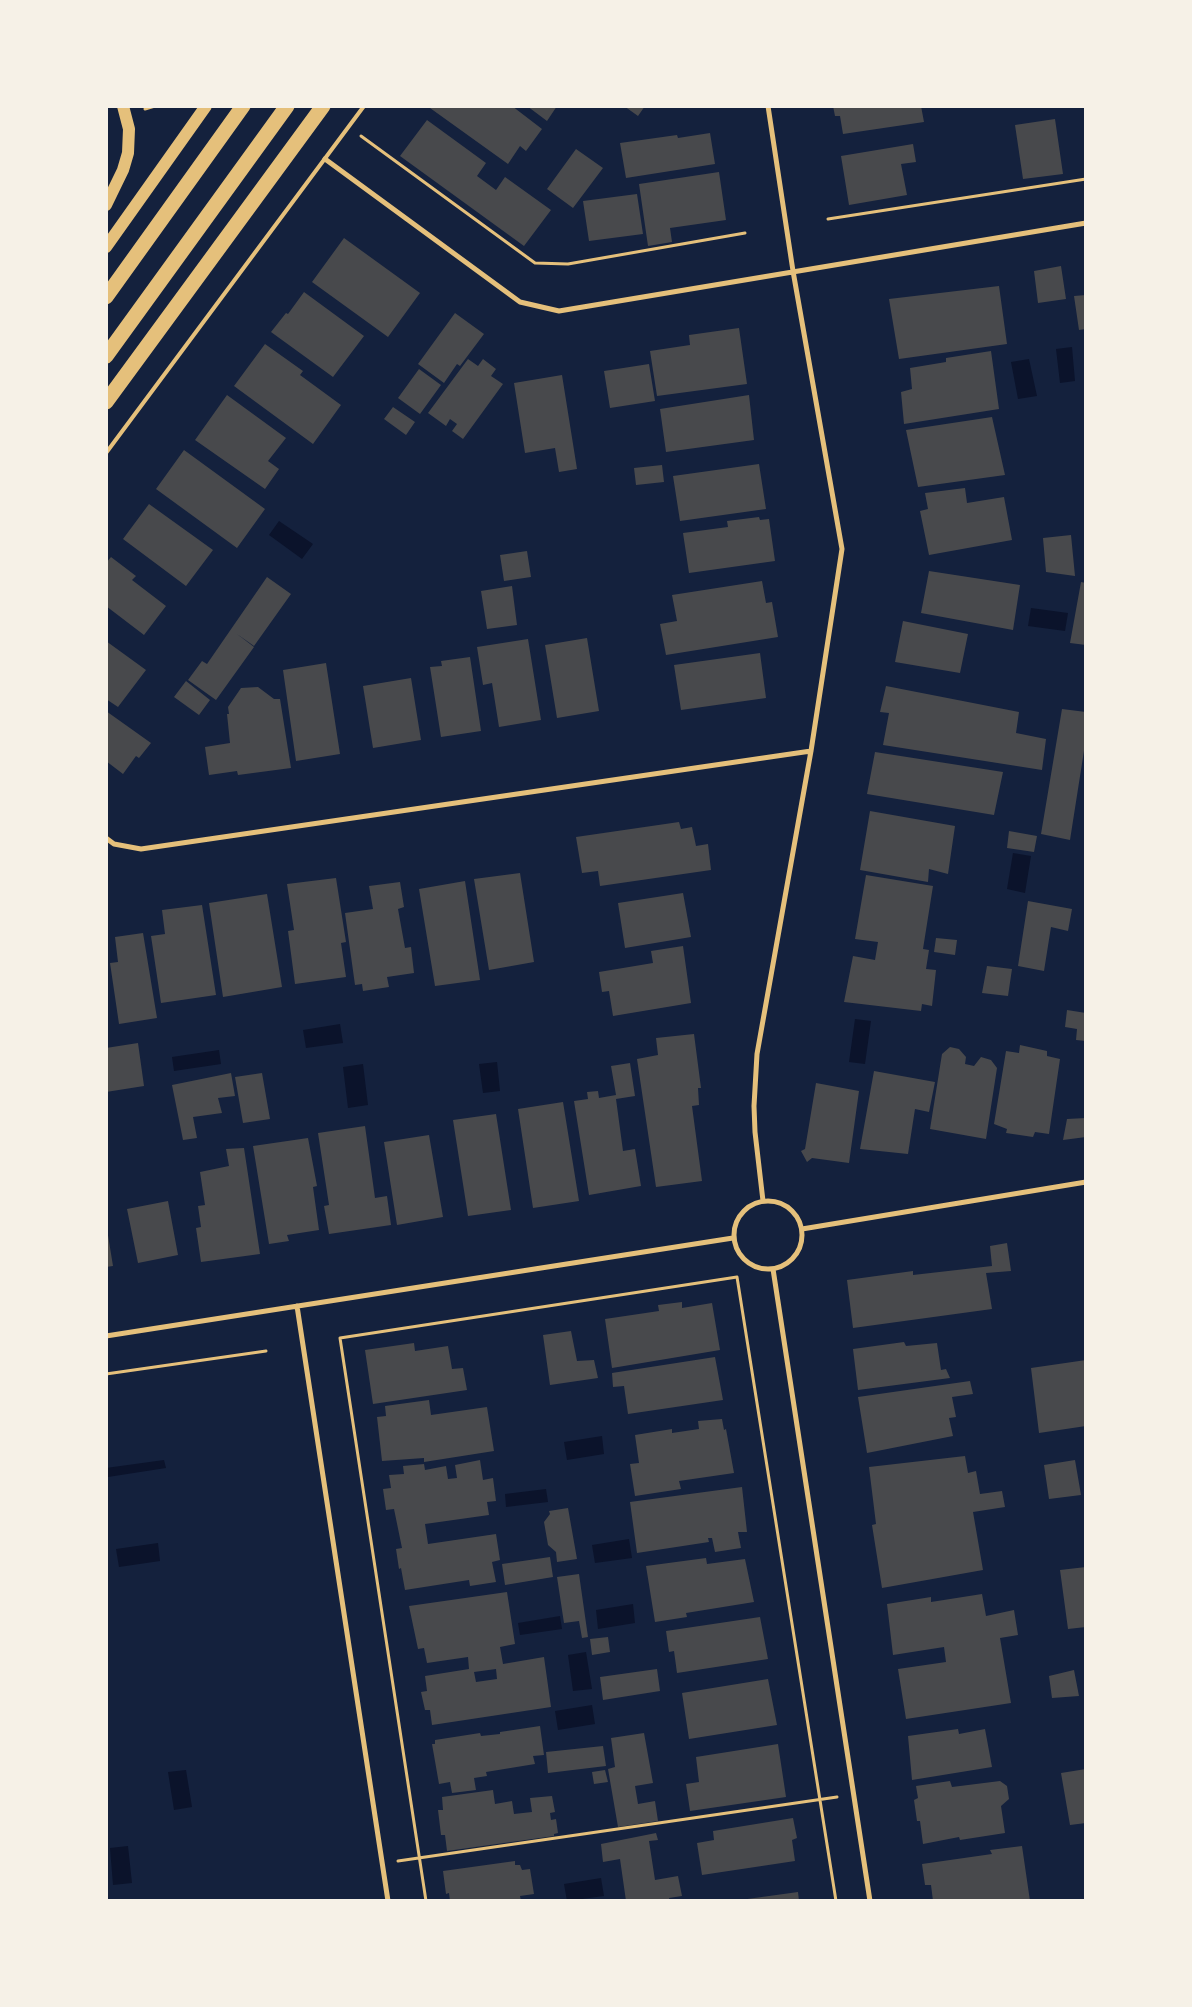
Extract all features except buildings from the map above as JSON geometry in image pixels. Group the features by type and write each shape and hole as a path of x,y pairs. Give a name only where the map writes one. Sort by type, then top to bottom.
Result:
{"highway":[{"path":"106,298 243,106"},
{"path":"106,356 287,106"},
{"path":"106,402 323,106"}],"main road":[{"path":"106,205 123,170 128,154 129,129 123,106"},
{"path":"106,247 206,106"}],"street":[{"path":"763,1201 754,1106 757,1054 811,751 842,549 793,272 768,106"},
{"path":"325,158 520,302 559,311 1086,223"},
{"path":"106,838 114,844 141,848 811,751"},
{"path":"802,1230 1086,1182"},
{"path":"763,1201 774,1201 792,1211 799,1220 802,1230 802,1241 799,1251 784,1266 762,1270 751,1266 736,1249 734,1228 738,1218 753,1204 763,1201"},
{"path":"106,1336 734,1238"},
{"path":"773,1269 870,1901"},
{"path":"296,1306 388,1901"}],"lane":[{"path":"106,453 364,106"}],"path":[{"path":"349,127 535,263 568,264 745,233"},
{"path":"828,219 1086,179"},
{"path":"426,1901 340,1338 737,1277 836,1901"},
{"path":"106,1374 266,1351"},
{"path":"382,1864 853,1794"}],"water":[{"path":"1072,347 1075,381 1060,383 1056,349"},
{"path":"1029,359 1037,396 1018,399 1011,362"},
{"path":"279,521 313,544 302,559 269,535"},
{"path":"1031,608 1068,613 1065,631 1028,626"},
{"path":"1013,853 1031,856 1025,893 1007,889"},
{"path":"855,1019 871,1021 865,1064 849,1062"},
{"path":"340,1024 343,1043 306,1048 303,1030"},
{"path":"219,1050 221,1064 174,1071 172,1057"},
{"path":"497,1062 500,1091 483,1093 479,1064"},
{"path":"363,1064 368,1105 348,1108 343,1067"},
{"path":"602,1436 604,1454 567,1460 564,1442"},
{"path":"164,1460 166,1468 108,1477 106,1486 106,1468"},
{"path":"546,1489 548,1502 506,1507 505,1494"},
{"path":"629,1539 632,1558 595,1563 592,1545"},
{"path":"158,1543 160,1561 119,1567 116,1549"},
{"path":"633,1604 635,1623 598,1629 596,1610"},
{"path":"560,1616 562,1629 520,1635 518,1623"},
{"path":"586,1652 592,1689 573,1691 568,1655"},
{"path":"592,1705 595,1724 558,1730 555,1711"},
{"path":"186,1770 192,1807 174,1810 168,1772"},
{"path":"128,1846 132,1883 113,1885 110,1848"},
{"path":"601,1878 604,1896 567,1901 564,1884"}]}
